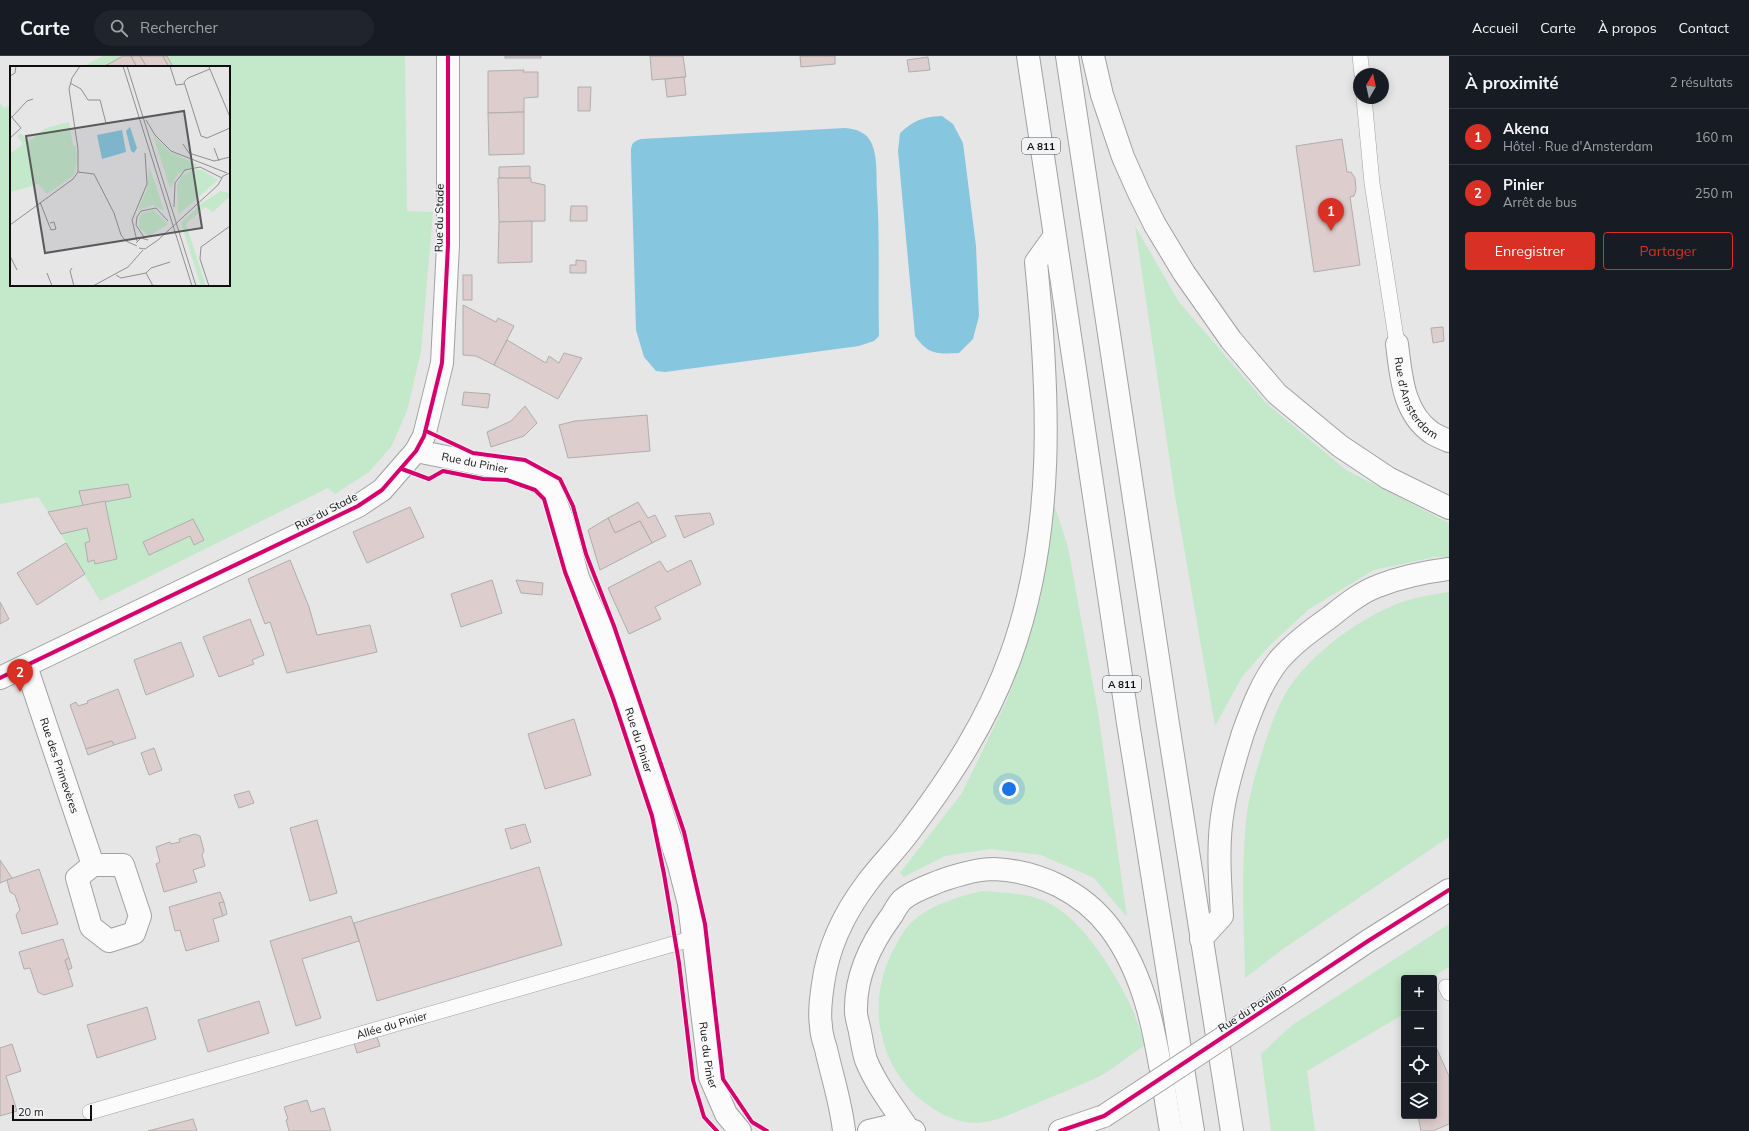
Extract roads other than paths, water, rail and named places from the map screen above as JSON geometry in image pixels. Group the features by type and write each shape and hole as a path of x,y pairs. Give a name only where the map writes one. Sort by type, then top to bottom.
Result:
{"main road":[{"name":"Rue du Stade","path":"0,678 358,506 382,490 416,451 424,436 442,363 448,245 448,56"},
{"name":"A 811","path":"1028,56 1054,237 1193,1131"},
{"path":"1067,56 1201,939 1232,1131"},
{"path":"1093,56 1102,95 1123,157 1139,193 1155,225 1184,273 1231,340 1277,394 1340,446 1388,478 1449,508"},
{"path":"844,1131 841,1107 820,1025 823,984 831,953 844,917 868,881 908,834 949,776 979,726 1011,656 1029,590 1039,534 1045,471 1047,416 1043,335 1036,262 1054,237"},
{"name":"Rue d'Amsterdam","path":"1397,344 1403,390 1415,415 1432,433 1449,441"},
{"name":"Rue du Pinier","path":"416,451 521,472 552,488 562,518 578,578 608,644 679,865 689,904 694,938 710,1077 726,1114 740,1131"},
{"path":"1201,939 1222,916 1220,843 1223,811 1232,766 1251,709 1264,683 1275,666 1306,634 1343,606 1377,586 1424,572 1449,569"},
{"name":"Rue des Primevères","path":"26,666 93,865"},
{"path":"911,1130 879,1086 866,1058 855,1009 858,987 865,962 877,935 903,900 927,886 959,874 994,869 1024,874 1058,884 1088,903 1110,927 1126,953 1140,986 1151,1019 1171,1131"},
{"name":"Rue du Pavillon","path":"1088,1131 1104,1116 1368,941 1449,890"},
{"name":"Rue du Pavillon","path":"1060,1131 1104,1116"},
{"path":"869,1131 890,1126 911,1130"}],"lane":[{"path":"1360,56 1361,68"},
{"path":"1365,104 1372,183 1397,344"},
{"name":"Allée du Pinier","path":"90,1112 694,938"}],"water":[{"path":"942,116 953,124 963,143 976,246 979,316 973,339 959,353 934,352 925,347 915,336 898,151 900,133 905,129 919,120 929,117"},
{"path":"845,128 857,130 864,134 872,144 875,156 878,228 879,336 874,341 859,346 665,372 656,371 644,357 636,330 631,157 631,148 633,143 641,139"}],"place":[{"name":"Akena","path":"1331,231"},
{"name":"Pinier","path":"20,692"}]}
